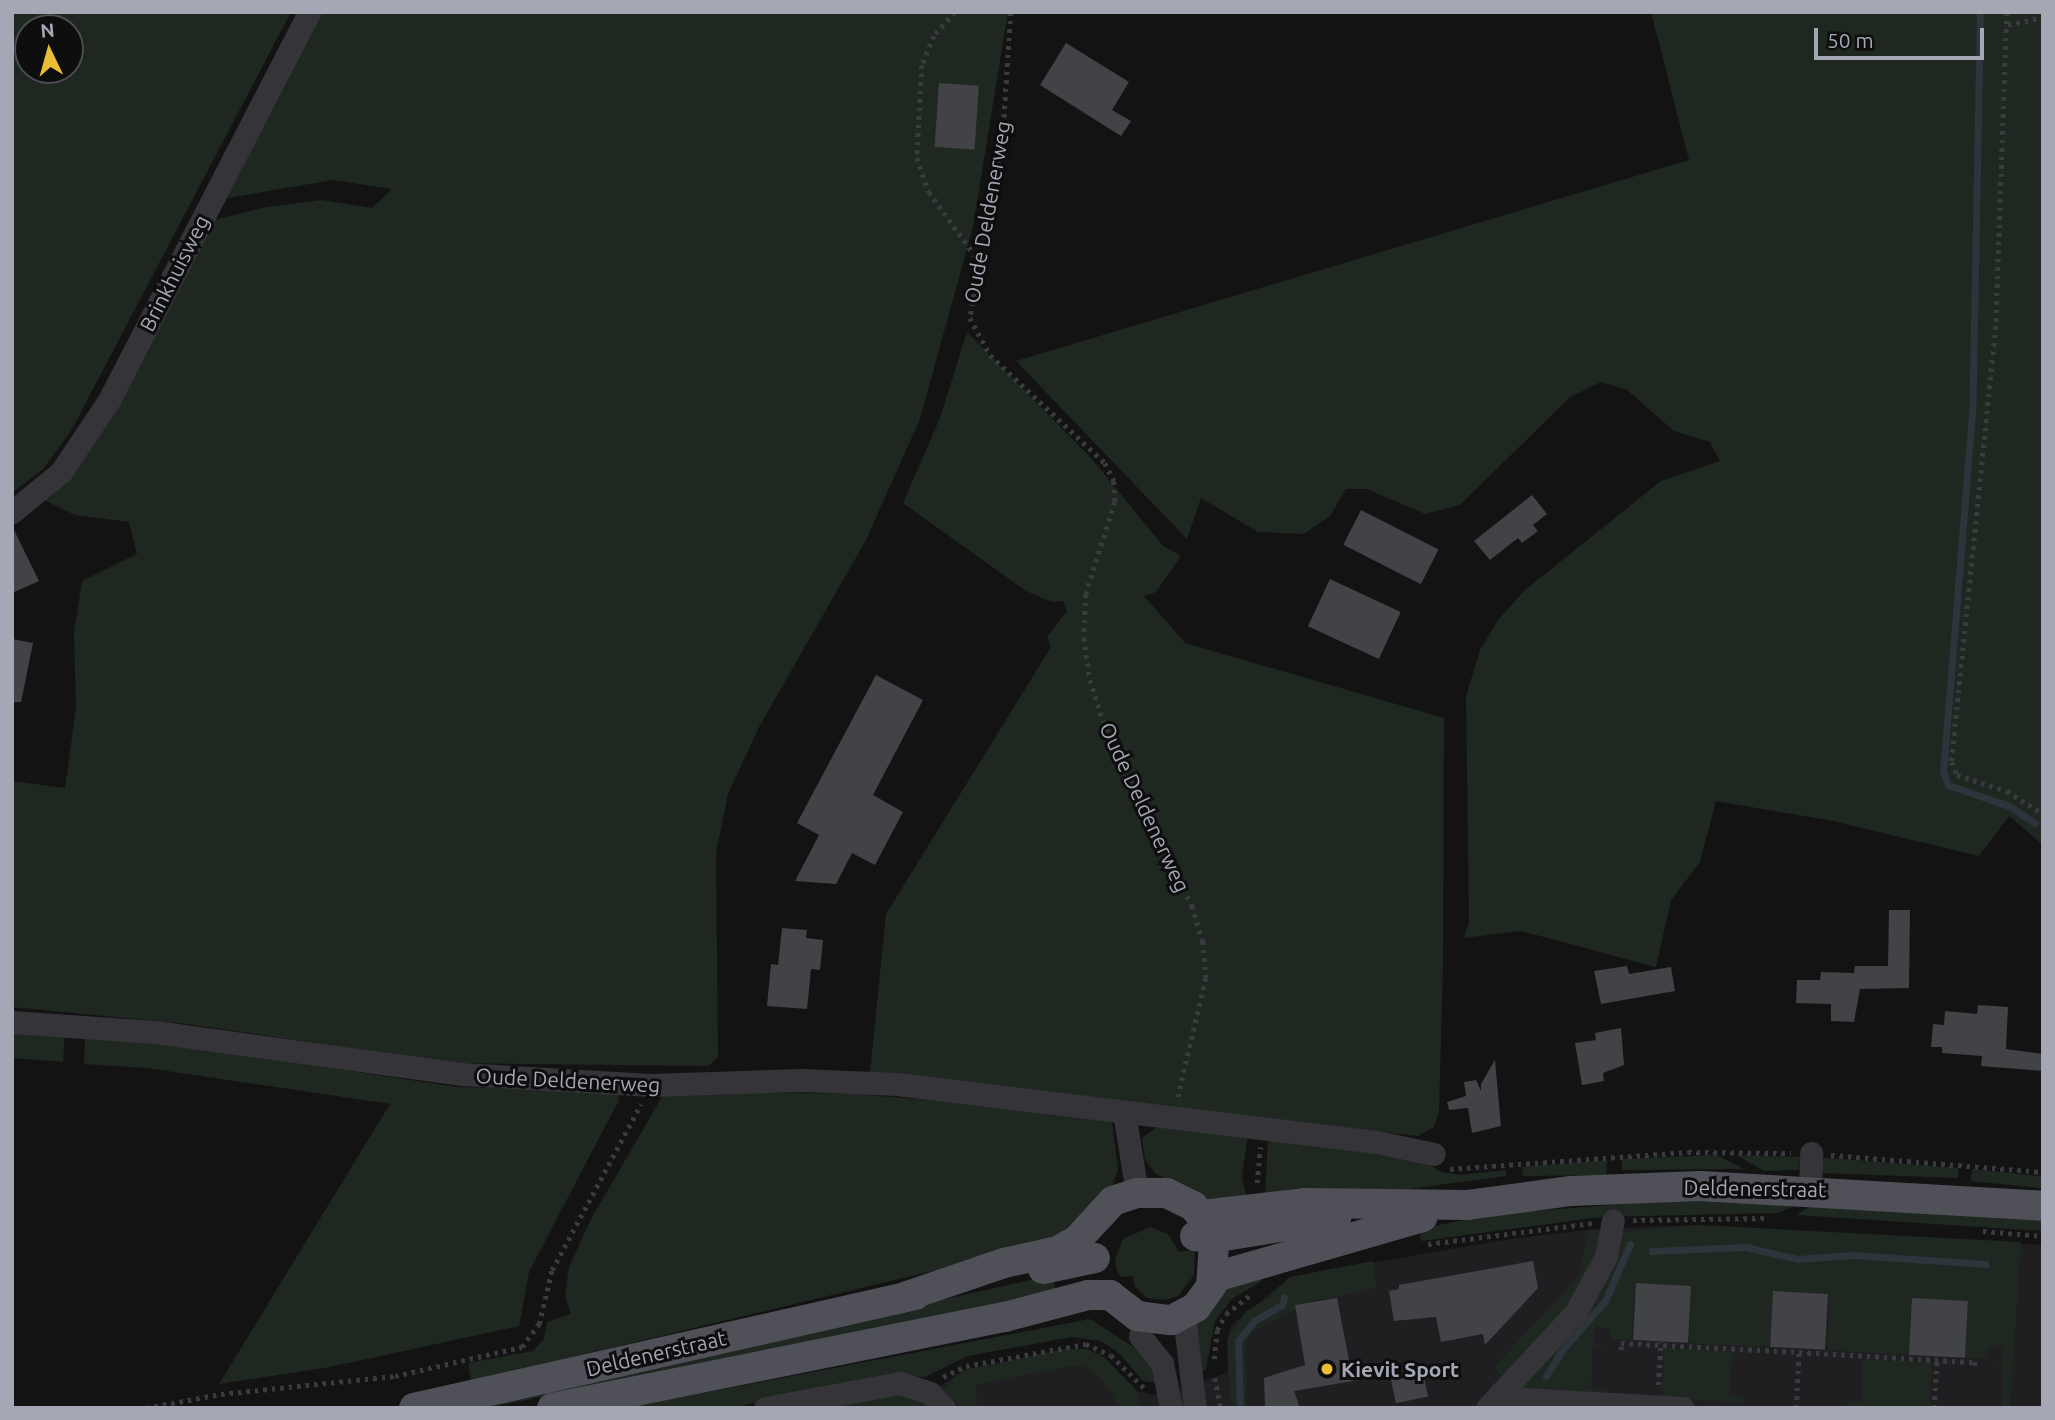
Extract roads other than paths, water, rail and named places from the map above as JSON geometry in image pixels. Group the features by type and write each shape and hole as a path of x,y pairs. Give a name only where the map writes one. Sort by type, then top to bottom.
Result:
{"main road":[{"name":"Deldenerstraat","path":"1207,1227 1361,1215 1384,1207 1467,1205 1634,1187 1810,1189 2043,1206"},
{"path":"1101,1302 1119,1299 1131,1313 1148,1320 1184,1316 1204,1298 1215,1277 1207,1227 1191,1234 1182,1221 1133,1202 1086,1249 1101,1302 1140,1336"},
{"name":"Deldenerstraat","path":"1215,1277 1467,1205"},
{"name":"Deldenerstraat","path":"414,1408 898,1299 1086,1249"},
{"name":"Deldenerstraat","path":"552,1408 598,1402 1005,1317 1055,1300 1101,1302"}],"street":[{"name":"Brinkhuisweg","path":"12,512 61,472 109,400 309,12"},
{"name":"Oude Deldenerweg","path":"12,1023 155,1032 461,1074 651,1085 847,1081 1377,1142 1430,1154"},
{"path":"1124,1112 1133,1202"},
{"path":"1810,1189 1811,1153"},
{"path":"1494,1401 1576,1311 1606,1256 1613,1221"},
{"path":"1184,1316 1201,1377 1195,1408"},
{"path":"1140,1336 1162,1363 1169,1397"},
{"path":"765,1408 900,1383 937,1400"},
{"path":"1494,1401 1522,1399 1683,1408"}],"waterway":[{"path":"1980,12 1972,413 1943,771 1948,785 2009,806 2035,823"},
{"path":"1546,1376 1563,1349 1605,1301 1630,1244"},
{"path":"1652,1251 1746,1247 1797,1259 1854,1255 1986,1264"},
{"path":"1240,1408 1238,1341 1254,1321 1282,1305 1284,1297"}],"place":[{"name":"Kievit Sport","path":"1327,1369"}]}
